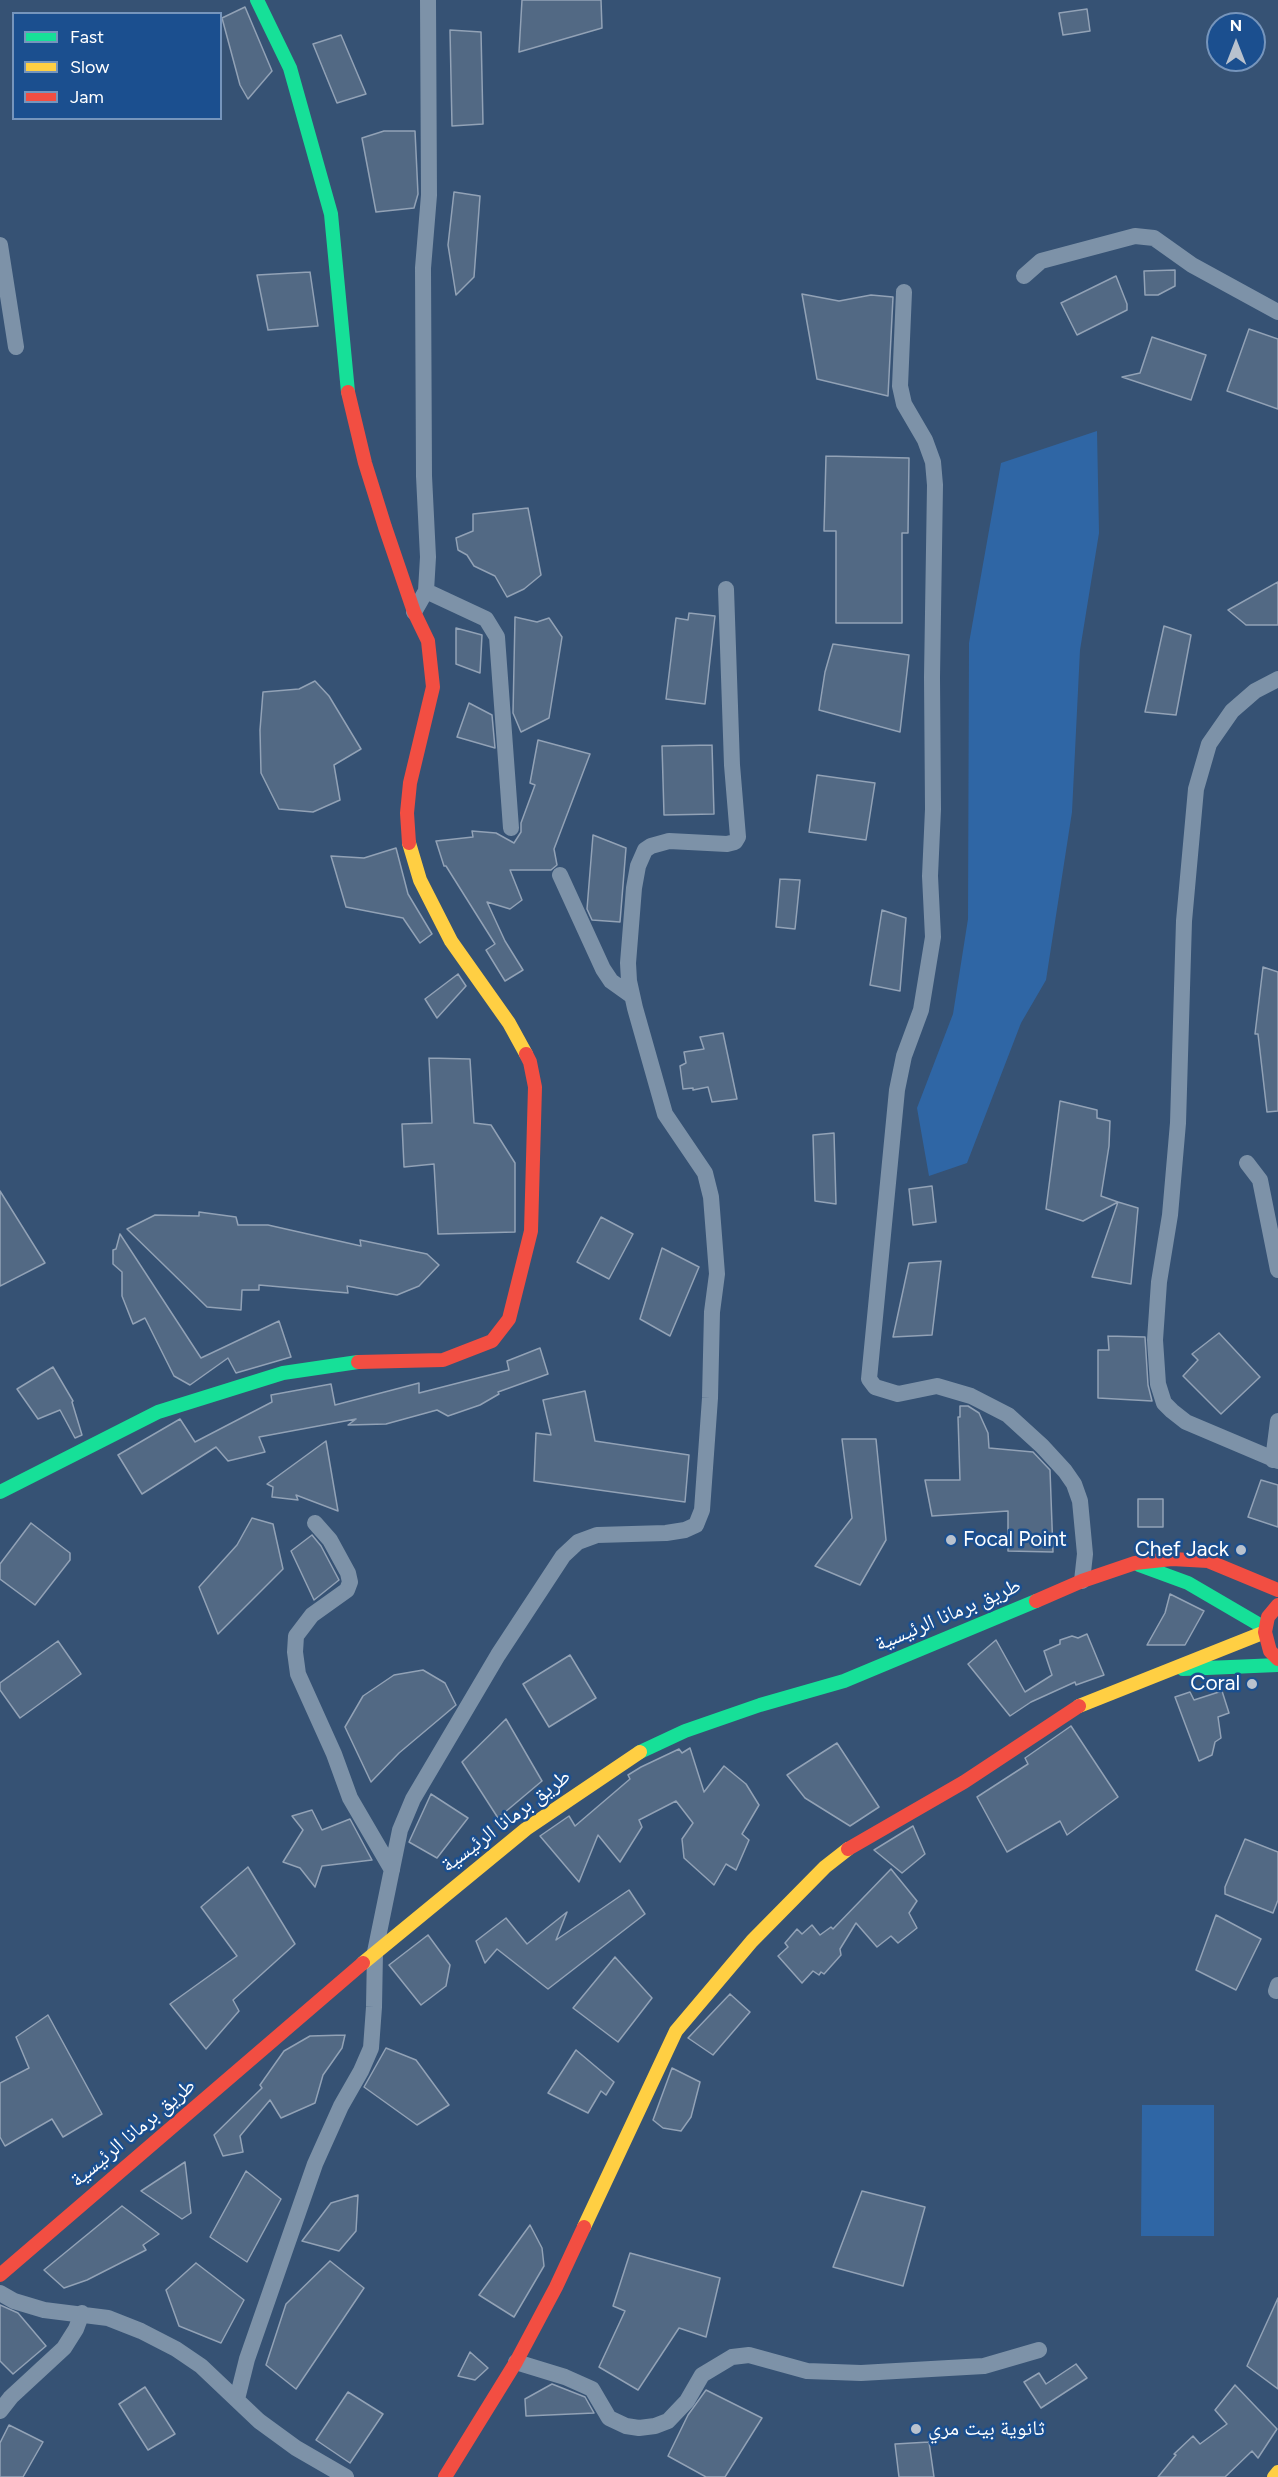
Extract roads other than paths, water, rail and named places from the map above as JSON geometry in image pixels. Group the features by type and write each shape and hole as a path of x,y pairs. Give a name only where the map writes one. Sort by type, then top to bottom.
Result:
{"street":[{"path":"0,1491 158,1412 178,1405 283,1373 364,1361 443,1360 492,1341 509,1319 531,1231 535,1087 530,1062 488,990 451,940 420,880 410,849 407,813 410,783 433,687 428,641 414,612 365,463 348,396 331,214 310,134 290,68 257,0"},
{"path":"414,612 426,591 428,557 424,476 423,268 429,195 428,0"},
{"path":"1024,276 1041,261 1135,236 1154,238 1192,265 1278,312"},
{"path":"0,245 16,347"},
{"path":"904,292 900,386 904,404 933,462 935,485 932,676 933,809 930,876 933,938 921,1010 904,1056 897,1090 869,1379 874,1387 898,1394 937,1386 971,1396 1008,1416 1042,1446 1074,1484 1080,1501 1085,1554 1082,1581"},
{"path":"237,2400 247,2359 315,2164 341,2106 371,2048 375,1952 400,1830 412,1799 498,1655 564,1556 578,1542 597,1535 666,1533 685,1530 696,1525 702,1510 710,1398 712,1312 717,1274 711,1197 705,1173 665,1114 633,996 628,963 634,888 638,866 645,850 669,841 727,844 735,842 738,837 732,765 726,589"},
{"path":"426,591 486,619 497,637 511,828"},
{"path":"1278,679 1255,691 1232,711 1209,744 1196,789 1184,921 1178,1123 1170,1215 1159,1282 1155,1340 1158,1384 1164,1403 1186,1422 1276,1460 1278,1421"},
{"path":"560,875 603,969 616,985 633,996"},
{"path":"1247,1162 1260,1180 1278,1270"},
{"path":"315,1523 330,1540 348,1573 350,1582 347,1590 312,1615 296,1636 295,1652 298,1674 334,1754 350,1798 392,1870"},
{"name":"طريق برمانا الرئيسية","path":"0,2275 375,1952 526,1829 634,1755 684,1731 760,1705 844,1681 1082,1581 1135,1563 1172,1558 1208,1561 1278,1590"},
{"path":"1135,1563 1188,1583 1265,1630"},
{"path":"1278,1605 1268,1617 1265,1630 1270,1651 1278,1659"},
{"path":"445,2477 516,2362 556,2288 676,2031 752,1941 825,1867 854,1844 964,1782 1073,1709 1265,1630"},
{"path":"1167,1670 1278,1665"},
{"path":"0,2293 14,2301 44,2310 108,2318 141,2331 176,2349 201,2366 275,2433 346,2477"},
{"path":"0,2411 11,2397 64,2348 76,2329 82,2313"},
{"path":"516,2362 565,2377 592,2389 609,2418 626,2426 639,2428 655,2426 668,2421 687,2401 702,2375 732,2357 750,2355 807,2371 861,2373 984,2366 1039,2349"},
{"path":"1274,2477 1278,2472"}],"place":[{"name":"Focal Point","path":"951,1540"},
{"name":"Chef Jack","path":"1241,1550"},
{"name":"Coral","path":"1252,1684"},
{"name":"ثانوية بيت مري","path":"916,2429"}]}
